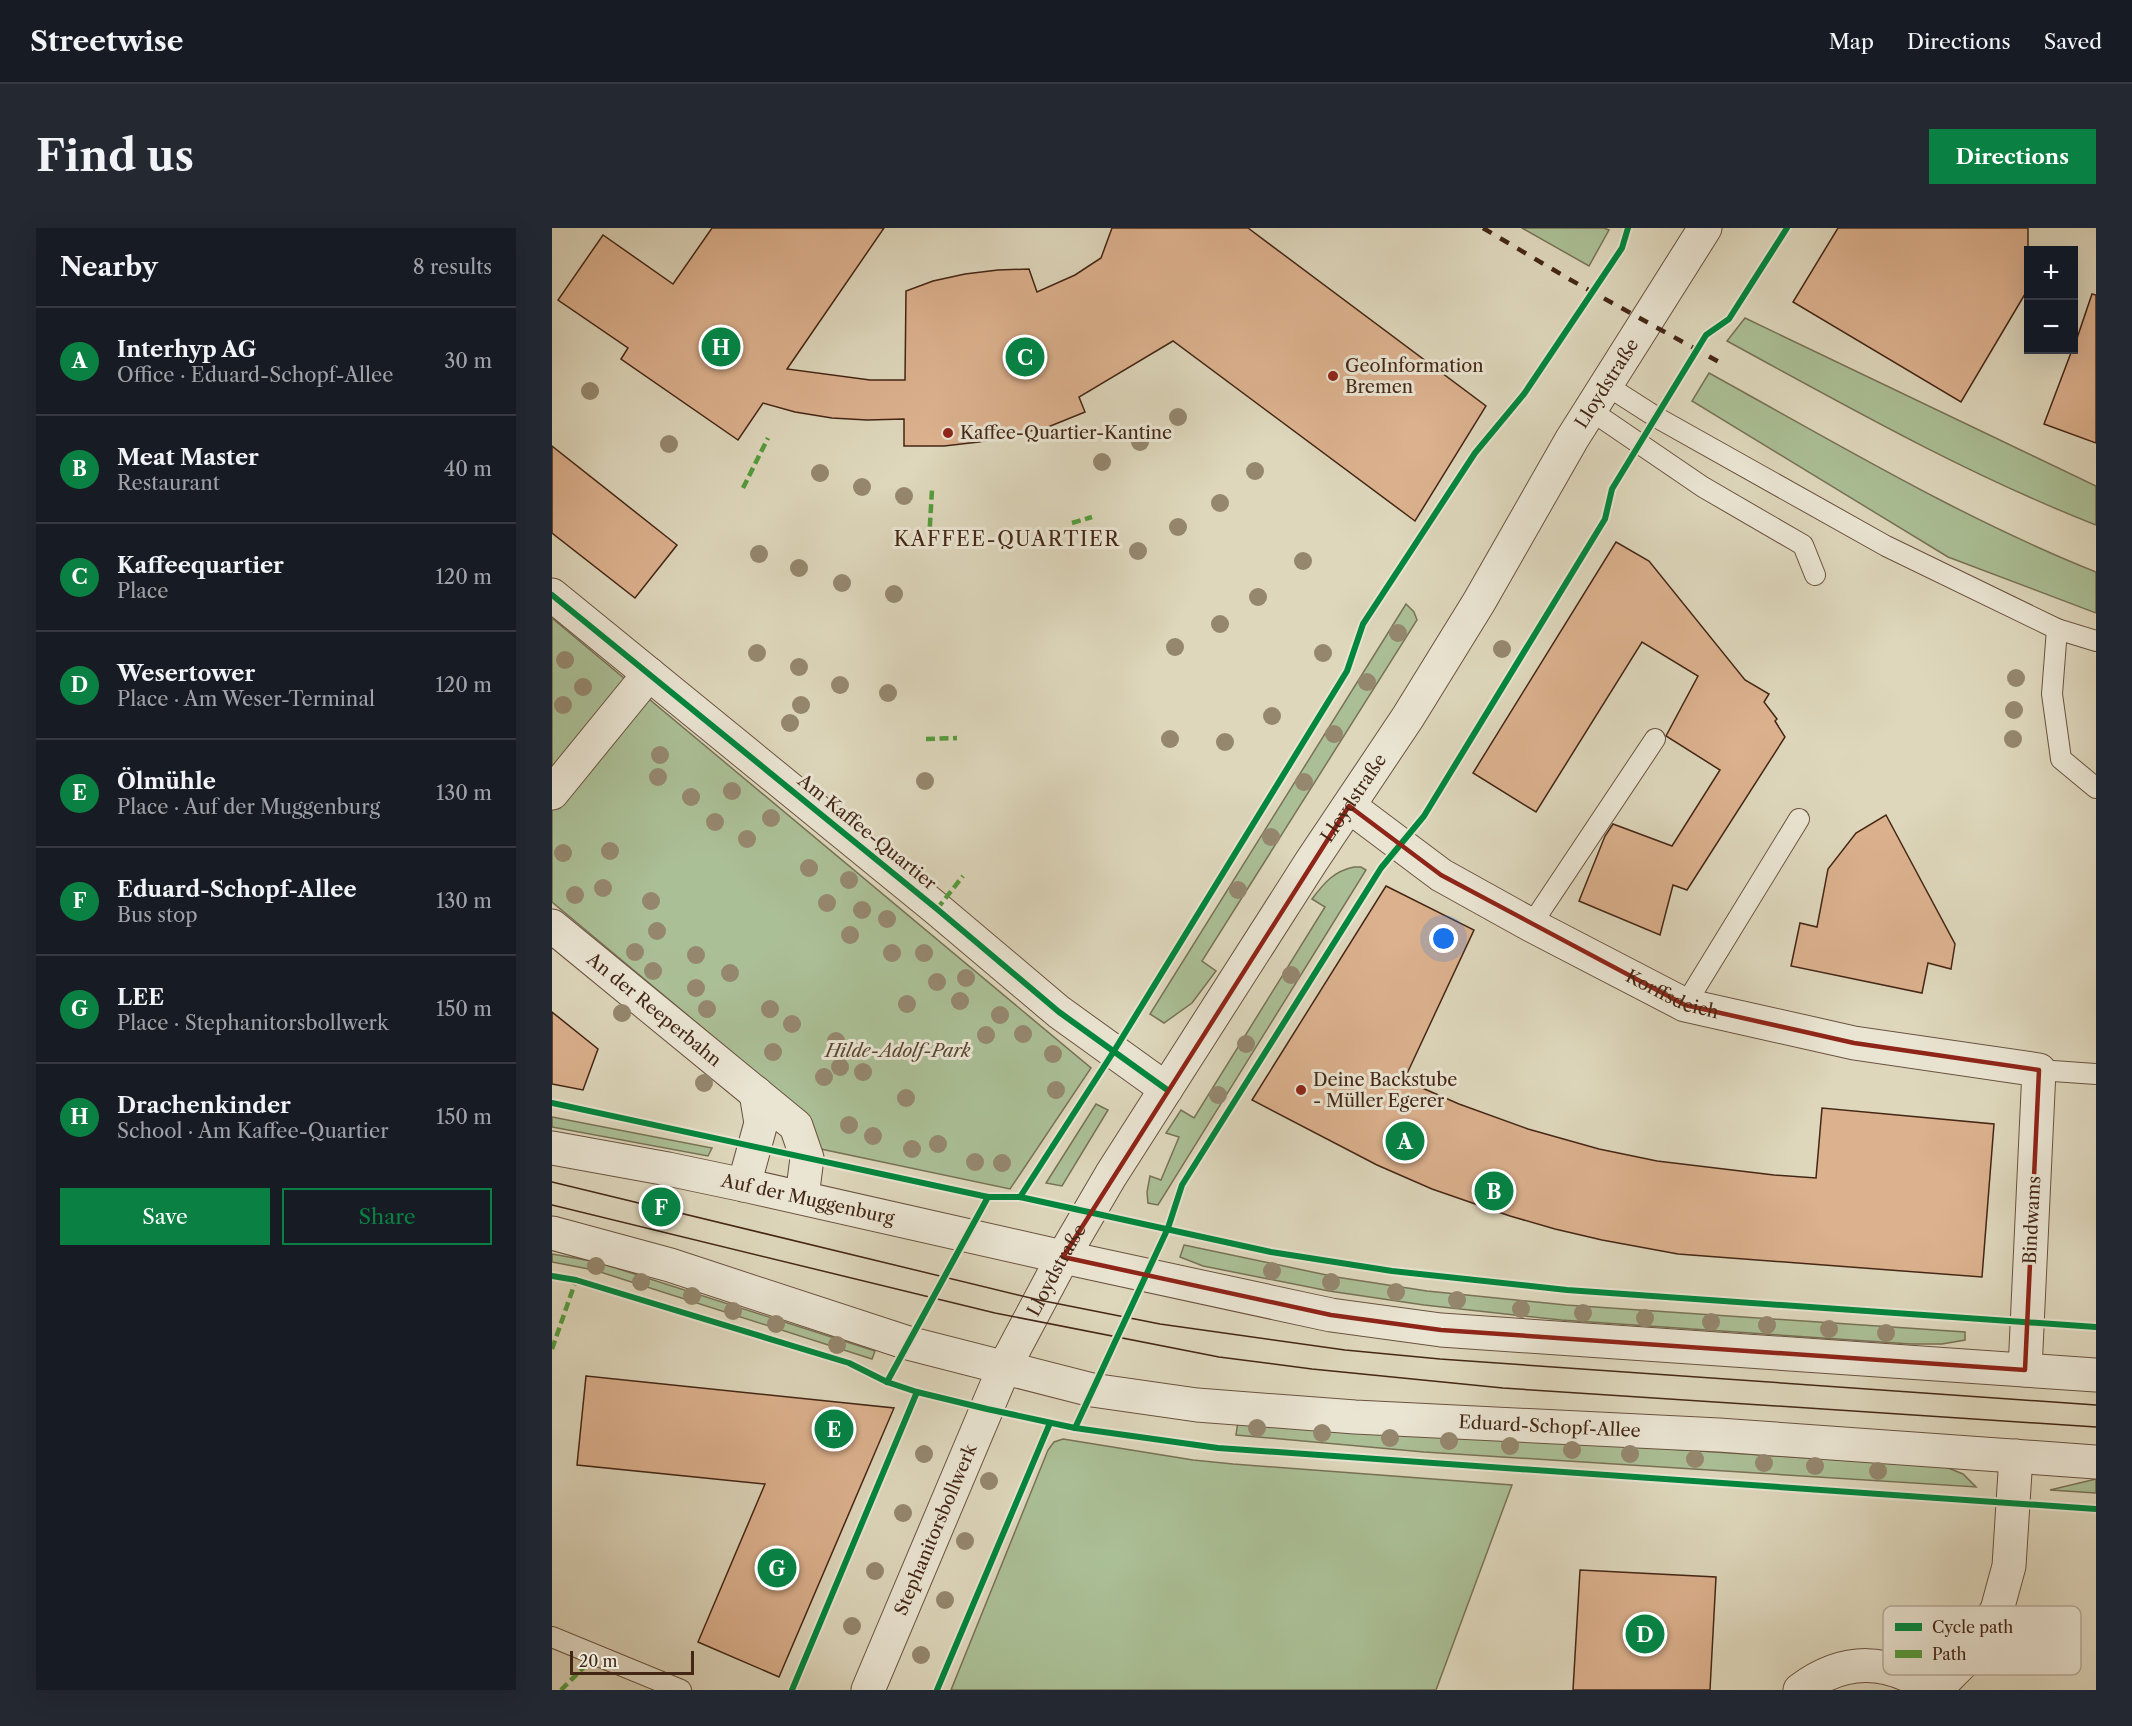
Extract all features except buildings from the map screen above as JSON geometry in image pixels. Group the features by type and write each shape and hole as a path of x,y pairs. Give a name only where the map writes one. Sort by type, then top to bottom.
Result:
{"street":[{"name":"Lloydstraße","path":"1004,1368 1063,1257 1106,1184 1479,602 1572,440 1706,228"},
{"name":"Am Kaffee-Quartier","path":"552,595 937,909 1059,1012 1166,1089"},
{"path":"552,793 649,674"},
{"name":"Korffsdeich","path":"1349,807 1441,875 1531,925 1685,1005 1854,1043 2038,1070"},
{"name":"An der Reeperbahn","path":"552,926 796,1126 807,1158 801,1197"},
{"name":"Bindwams","path":"2025,1370 2038,1070"},
{"path":"744,1185 761,1123 756,1093"},
{"name":"Auf der Muggenburg","path":"552,1148 801,1197 1063,1257"},
{"path":"552,1233 670,1265 899,1340 1004,1368"},
{"path":"1063,1257 1331,1315 1442,1330 2096,1374"},
{"name":"Eduard-Schopf-Allee","path":"1004,1368 1092,1389 1197,1405 1355,1417 1719,1435 2096,1462"},
{"name":"Stephanitorsbollwerk","path":"868,1690 1004,1368"},
{"path":"1998,1606 2008,1566 2016,1456"},
{"path":"1800,1690 1814,1680 1838,1669 1863,1665 1883,1667"},
{"path":"1910,1675 1935,1690 1949,1675"}],"lane":[{"path":"1598,398 1703,487 1803,545 1815,575"},
{"path":"1598,398 1656,417 1886,546 2057,629 2096,641"},
{"path":"2057,629 2052,694 2061,759 2096,788"},
{"path":"1531,925 1655,739"},
{"path":"1685,1005 1799,819"},
{"path":"2038,1070 2096,1074"},
{"path":"552,1637 681,1690"}],"highlighted area":[{"path":"1349,806 1441,875 1685,1005 1854,1043 2039,1070 2025,1370 1441,1330 1331,1315 1063,1257"}],"green space":[{"path":"1522,228 1604,228 1609,230 1589,266"},
{"path":"1745,318 2096,486 2096,525 1955,462 1727,341"},
{"path":"1709,373 1948,504 2096,572 2096,613 1948,557 1692,401"},
{"path":"1406,604 1414,612 1417,620 1202,961 1216,971 1192,1003 1164,1023 1150,1014"},
{"name":"Hilde-Adolf-Park","path":"552,618 1091,1068 1010,1189 821,1149 807,1115 552,902"},
{"path":"1354,867 1366,870 1158,1205 1148,1203 1147,1192 1150,1176 1161,1180 1179,1137 1166,1133 1181,1110 1194,1118 1325,907 1312,899 1330,878"},
{"path":"1096,1104 1108,1110 1062,1186 1046,1183"},
{"path":"552,1117 712,1148 708,1156 552,1127"},
{"path":"1184,1245 1336,1277 1427,1291 1566,1305 1965,1332 1965,1340 1942,1344 1911,1344 1561,1320 1424,1305 1329,1291 1203,1266 1180,1257"},
{"path":"552,1254 597,1262 875,1351 872,1359 594,1270 552,1262"},
{"path":"1238,1421 1946,1467 1963,1474 1976,1487 1424,1452 1236,1435"},
{"path":"1063,1439 1193,1460 1512,1485 1436,1690 951,1690 1048,1450 1054,1442"},
{"path":"2096,1479 2096,1493 2050,1490"}],"tram line":[{"path":"552,1182 1039,1300 1160,1324 1345,1350 1440,1359 2096,1405"},
{"path":"552,1205 995,1313 1219,1357 1312,1369 1503,1388 2096,1427"}],"railway":[{"path":"1483,228 1569,279 1719,362"}],"marked path":[{"path":"743,488 768,438"},
{"path":"929,540 932,490"},
{"path":"1072,523 1092,517"},
{"path":"926,739 957,738"},
{"path":"937,909 963,876"},
{"path":"552,1349 576,1280"},
{"path":"561,1690 596,1655"}],"cycle path":[{"path":"1020,1197 1114,1051 1347,671 1363,624 1475,453 1524,394 1622,248 1628,228"},
{"path":"1075,1428 1168,1228 1182,1185 1381,868 1424,816 1605,519 1612,489 1706,335 1729,319 1787,228"},
{"path":"552,595 937,909 1059,1012 1166,1089"},
{"path":"552,1103 988,1197 1020,1197 1271,1252 1392,1271 1567,1290 2096,1327"},
{"path":"887,1382 988,1197"},
{"path":"552,1276 576,1280 849,1363 887,1382 917,1392 1075,1428 1218,1448 2096,1509"},
{"path":"792,1690 917,1392"},
{"path":"937,1690 1050,1423"}],"place":[{"name":"Drachenkinder","path":"721,347"},
{"name":"Kaffeequartier","path":"1025,357"},
{"name":"GeoInformation Bremen","path":"1333,376"},
{"name":"Kaffee-Quartier-Kantine","path":"948,433"},
{"name":"Deine Backstube - Müller Egerer","path":"1301,1090"},
{"name":"Interhyp AG","path":"1405,1141"},
{"name":"Meat Master","path":"1494,1191"},
{"name":"Eduard-Schopf-Allee","path":"661,1207"},
{"name":"Ölmühle","path":"834,1429"},
{"name":"LEE","path":"777,1568"},
{"name":"Wesertower","path":"1645,1634"}],"district":[{"name":"KAFFEE-QUARTIER","path":"1007,539"}]}
